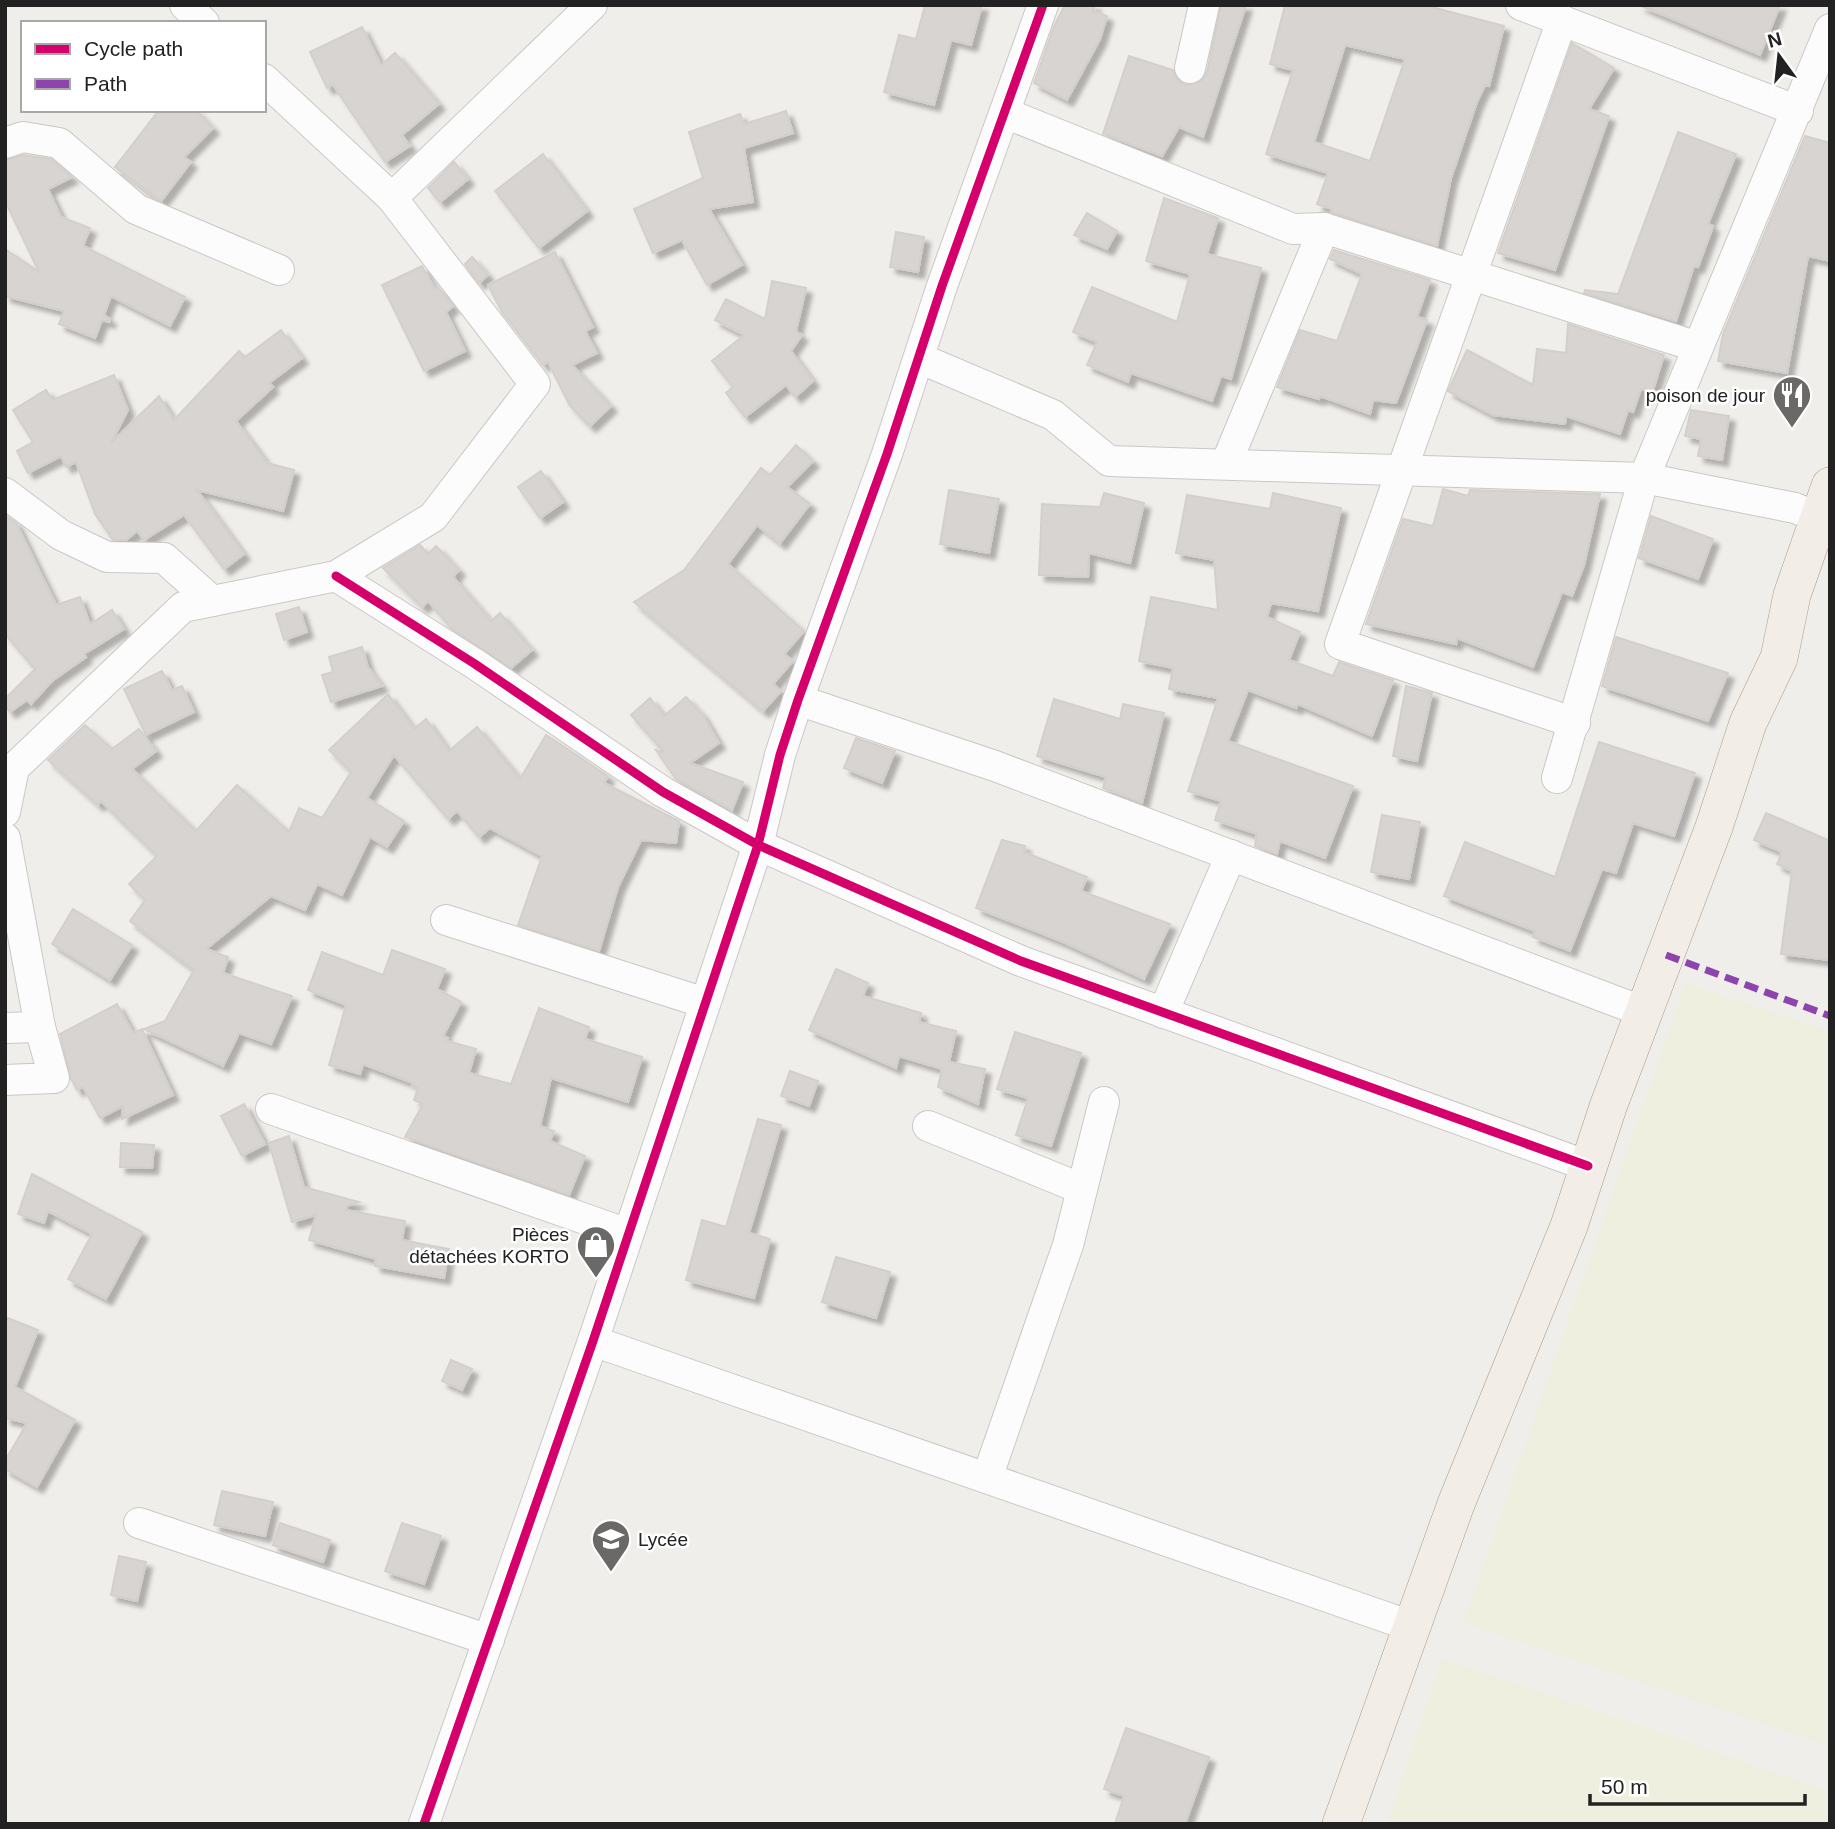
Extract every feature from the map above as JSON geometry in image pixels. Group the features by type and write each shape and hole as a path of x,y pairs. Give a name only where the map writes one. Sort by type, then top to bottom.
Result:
{"main road":[{"path":"1341,1824 1456,1504 1569,1226 1588,1166 1714,827 1748,723 1779,658 1791,595 1824,502"}],"street":[{"path":"185,5 202,21"},
{"path":"391,198 592,5"},
{"path":"425,1824 593,1341 758,845 780,755 798,700 887,454 1043,5"},
{"path":"1190,68 1205,5"},
{"path":"1521,5 1798,111"},
{"path":"1562,20 1340,644 1575,723"},
{"path":"1557,778 1644,478 1830,29"},
{"path":"6,803 14,768 183,607 336,576 433,517 535,384 391,198 266,81"},
{"path":"1005,113 1293,229 1324,228 1698,347"},
{"path":"5,143 23,137 59,143 136,209 279,270"},
{"path":"1226,464 1324,228"},
{"path":"919,358 1053,415 1109,461 1644,478 1795,508 1824,502"},
{"path":"5,493 61,535 107,556 164,558 212,601"},
{"path":"336,576 475,664 663,792 758,845 1021,961 1588,1166"},
{"path":"798,700 995,766 1644,1012"},
{"path":"5,838 40,1027 54,1078 5,1080"},
{"path":"1163,1013 1231,855"},
{"path":"446,920 705,1003"},
{"path":"5,1028 40,1027"},
{"path":"988,1478 1068,1245 1104,1102"},
{"path":"271,1109 628,1234"},
{"path":"928,1126 1082,1189"},
{"path":"593,1341 1414,1627"},
{"path":"139,1523 489,1640"}],"green space":[{"path":"1685,983 1830,1031 1830,1747 1463,1623"},
{"path":"1442,1658 1830,1791 1830,1824 1387,1824"}],"building":[{"path":"925,5 982,5 971,45 951,40 934,105 884,92 899,35 916,39"},
{"path":"1065,5 1095,5 1093,11 1107,16 1100,39 1067,100 1034,83 1054,26"},
{"path":"1221,5 1246,5 1203,137 1179,127 1162,156 1103,134 1129,56 1173,70 1178,80 1186,85 1202,80 1207,72"},
{"path":"1285,5 1424,5 1504,26 1489,86 1485,85 1477,102 1451,178 1437,246 1331,212 1332,209 1317,204 1328,173 1266,154 1293,70 1270,64","holes":["1345,45 1405,59 1370,161 1314,142"]},
{"path":"1639,5 1780,5 1760,55"},
{"path":"362,27 381,65 395,53 439,104 402,135 410,146 385,162 333,85 327,88 310,52"},
{"path":"1572,43 1614,68 1589,109 1609,116 1555,270 1498,253"},
{"path":"786,111 793,133 744,148 753,202 709,209 742,265 707,285 682,240 653,253 634,209 703,178 689,132 740,114 744,124"},
{"path":"157,112 198,112 213,128 184,157 191,162 161,201 115,167"},
{"path":"1678,132 1736,154 1708,224 1713,226 1698,267 1694,266 1676,321 1584,293 1585,290 1618,294"},
{"path":"1805,136 1830,143 1830,261 1808,256 1787,373 1718,361 1723,334"},
{"path":"543,154 587,211 539,248 495,191"},
{"path":"24,155 51,159 72,177 48,189 61,217 90,228 83,246 185,297 170,326 111,296 104,315 110,319 109,322 102,320 95,338 59,324 64,311 5,296 5,249 39,272 5,201 5,160"},
{"path":"454,162 468,179 440,202 428,188"},
{"path":"1164,198 1218,218 1207,254 1261,268 1231,379 1221,376 1212,401 1131,373 1128,382 1087,365 1097,342 1073,332 1092,287 1177,322 1190,274 1146,261"},
{"path":"1087,213 1117,231 1107,249 1074,235"},
{"path":"896,232 924,237 918,272 890,267"},
{"path":"1334,250 1430,280 1417,317 1427,320 1396,403 1373,400 1370,414 1320,396 1319,399 1277,387 1300,330 1337,341 1362,274 1330,259"},
{"path":"555,252 593,327 585,331 597,353 572,365 611,406 590,426 570,406 548,362 543,365 502,312 488,285"},
{"path":"472,257 488,275 479,283 465,264"},
{"path":"422,266 435,289 438,287 453,306 446,312 465,351 424,371 382,285"},
{"path":"772,281 806,288 796,331 802,335 791,351 813,381 795,397 786,385 745,417 726,393 733,387 712,361 744,335 715,320 726,299 765,319"},
{"path":"1568,324 1664,355 1653,390 1641,389 1633,412 1628,410 1620,434 1566,416 1565,424 1493,415 1448,391 1467,350 1533,385 1537,349 1566,353"},
{"path":"281,330 302,358 269,383 273,387 236,421 267,463 294,470 283,511 197,490 244,554 224,569 184,515 144,540 137,531 126,540 113,540 95,514 76,462 66,467 61,456 28,473 17,451 33,442 13,410 46,390 52,400 114,375 128,410 111,443 159,396 174,420 239,351 245,357"},
{"path":"1691,410 1729,416 1722,460 1698,456 1701,439 1685,436"},
{"path":"796,445 813,461 787,487 810,504 780,543 757,525 728,564 804,631 784,654 793,661 773,684 781,691 763,711 634,602 684,570 761,468 770,475"},
{"path":"541,471 563,502 540,518 518,487"},
{"path":"1443,489 1468,496 1470,490 1600,494 1584,565 1572,596 1562,592 1533,667 1457,638 1456,644 1366,624 1403,519 1433,526"},
{"path":"949,490 999,499 989,553 940,544"},
{"path":"1104,493 1144,503 1130,563 1089,553 1088,577 1039,575 1042,504 1100,507"},
{"path":"1273,493 1341,508 1318,611 1271,603 1267,617 1300,632 1289,660 1333,676 1339,662 1393,680 1372,736 1298,704 1296,708 1248,690 1228,741 1353,786 1325,858 1280,841 1277,854 1255,846 1257,834 1215,820 1221,801 1188,791 1218,698 1169,689 1173,668 1139,661 1151,597 1218,610 1214,560 1176,553 1187,495 1270,509"},
{"path":"5,515 16,523 56,605 80,597 90,624 112,610 124,629 84,654 86,657 52,681 31,704 27,700 10,712 5,706 5,699 35,669 5,634"},
{"path":"1651,516 1713,539 1698,579 1639,558"},
{"path":"420,545 428,554 436,546 459,570 453,577 491,621 500,613 532,650 511,668 452,629 428,601 422,607 383,568"},
{"path":"299,607 307,632 284,640 276,614"},
{"path":"1616,637 1728,673 1708,721 1602,686"},
{"path":"362,647 368,667 382,686 331,702 322,675 333,672 329,657"},
{"path":"162,671 172,690 182,686 194,712 146,735 124,689"},
{"path":"1406,686 1432,693 1417,761 1393,756"},
{"path":"388,694 414,729 426,719 449,751 477,727 520,779 546,735 608,776 604,783 679,821 676,843 641,840 618,887 599,951 518,925 542,856 490,828 479,837 457,811 448,819 394,755 367,798 404,821 387,847 370,837 342,895 317,884 305,910 271,896 206,949 228,957 223,973 292,996 271,1044 239,1033 223,1066 144,1029 165,1021 194,970 130,921 145,900 129,884 157,856 101,801 98,805 48,760 85,725 112,749 139,729 156,751 132,769 196,831 237,785 289,832 299,808 322,818 351,772 329,750"},
{"path":"686,697 702,714 719,743 690,763 743,782 732,810 676,779 656,750 664,752 631,715 650,698 664,716"},
{"path":"1054,699 1120,719 1123,704 1164,713 1142,803 1103,788 1106,777 1037,756"},
{"path":"856,738 895,751 882,783 844,768"},
{"path":"1599,742 1695,773 1674,836 1633,823 1616,873 1602,869 1570,951 1533,937 1535,931 1444,896 1465,842 1555,877"},
{"path":"1766,813 1830,841 1830,960 1781,954 1792,871 1777,864 1782,852 1754,840"},
{"path":"1382,815 1420,822 1409,879 1371,872"},
{"path":"1002,840 1025,846 1024,852 1087,877 1081,891 1170,924 1144,979 1061,941 976,908"},
{"path":"73,909 132,945 110,980 52,944"},
{"path":"392,950 445,969 437,989 461,1002 443,1036 448,1038 447,1041 476,1049 469,1073 511,1084 539,1008 589,1027 585,1039 642,1057 628,1102 551,1078 540,1126 554,1131 550,1141 585,1156 569,1195 405,1137 423,1104 414,1100 418,1088 412,1086 413,1083 363,1064 360,1074 329,1065 346,1005 308,990 322,952 383,975"},
{"path":"836,969 868,983 863,996 921,1013 919,1022 956,1031 949,1062 985,1069 978,1104 938,1087 942,1069 899,1056 896,1068 809,1030"},
{"path":"117,1004 133,1033 142,1029 173,1095 122,1119 123,1106 100,1118 83,1087 77,1090 71,1079 60,1034"},
{"path":"1015,1032 1081,1053 1051,1146 1016,1135 1028,1098 997,1089"},
{"path":"790,1071 818,1081 809,1106 781,1096"},
{"path":"244,1104 265,1144 242,1156 221,1116"},
{"path":"758,1119 781,1125 749,1233 770,1239 754,1298 686,1280 702,1220 726,1227"},
{"path":"289,1136 304,1187 359,1202 347,1206 346,1210 405,1221 402,1240 449,1249 444,1278 375,1266 376,1259 309,1240 316,1215 292,1222 269,1143"},
{"path":"121,1143 154,1145 152,1168 120,1167"},
{"path":"32,1174 142,1232 106,1299 68,1279 92,1234 48,1211 44,1223 18,1214"},
{"path":"836,1257 890,1272 876,1318 822,1302"},
{"path":"5,1317 38,1330 15,1387 75,1420 37,1487 5,1469 5,1461 27,1423 5,1418"},
{"path":"451,1360 472,1369 462,1390 442,1381"},
{"path":"222,1491 273,1502 265,1536 214,1525"},
{"path":"280,1523 330,1540 323,1562 273,1545"},
{"path":"402,1523 441,1536 424,1584 385,1571"},
{"path":"119,1556 146,1562 137,1601 111,1595"},
{"path":"1126,1728 1209,1757 1185,1824 1115,1824 1124,1796 1104,1789"}],"marked path":[{"path":"1666,955 1830,1016"}],"cycle path":[{"path":"424,1824 593,1341 758,845 780,755 798,700 887,454 942,286 1043,5"},
{"path":"336,576 475,664 663,792 758,845 1021,961 1588,1166"}],"place":[{"name":"poison de jour","path":"1792,429"},
{"name":"Pièces détachées KORTO","path":"596,1279"},
{"name":"Lycée","path":"611,1573"}]}
